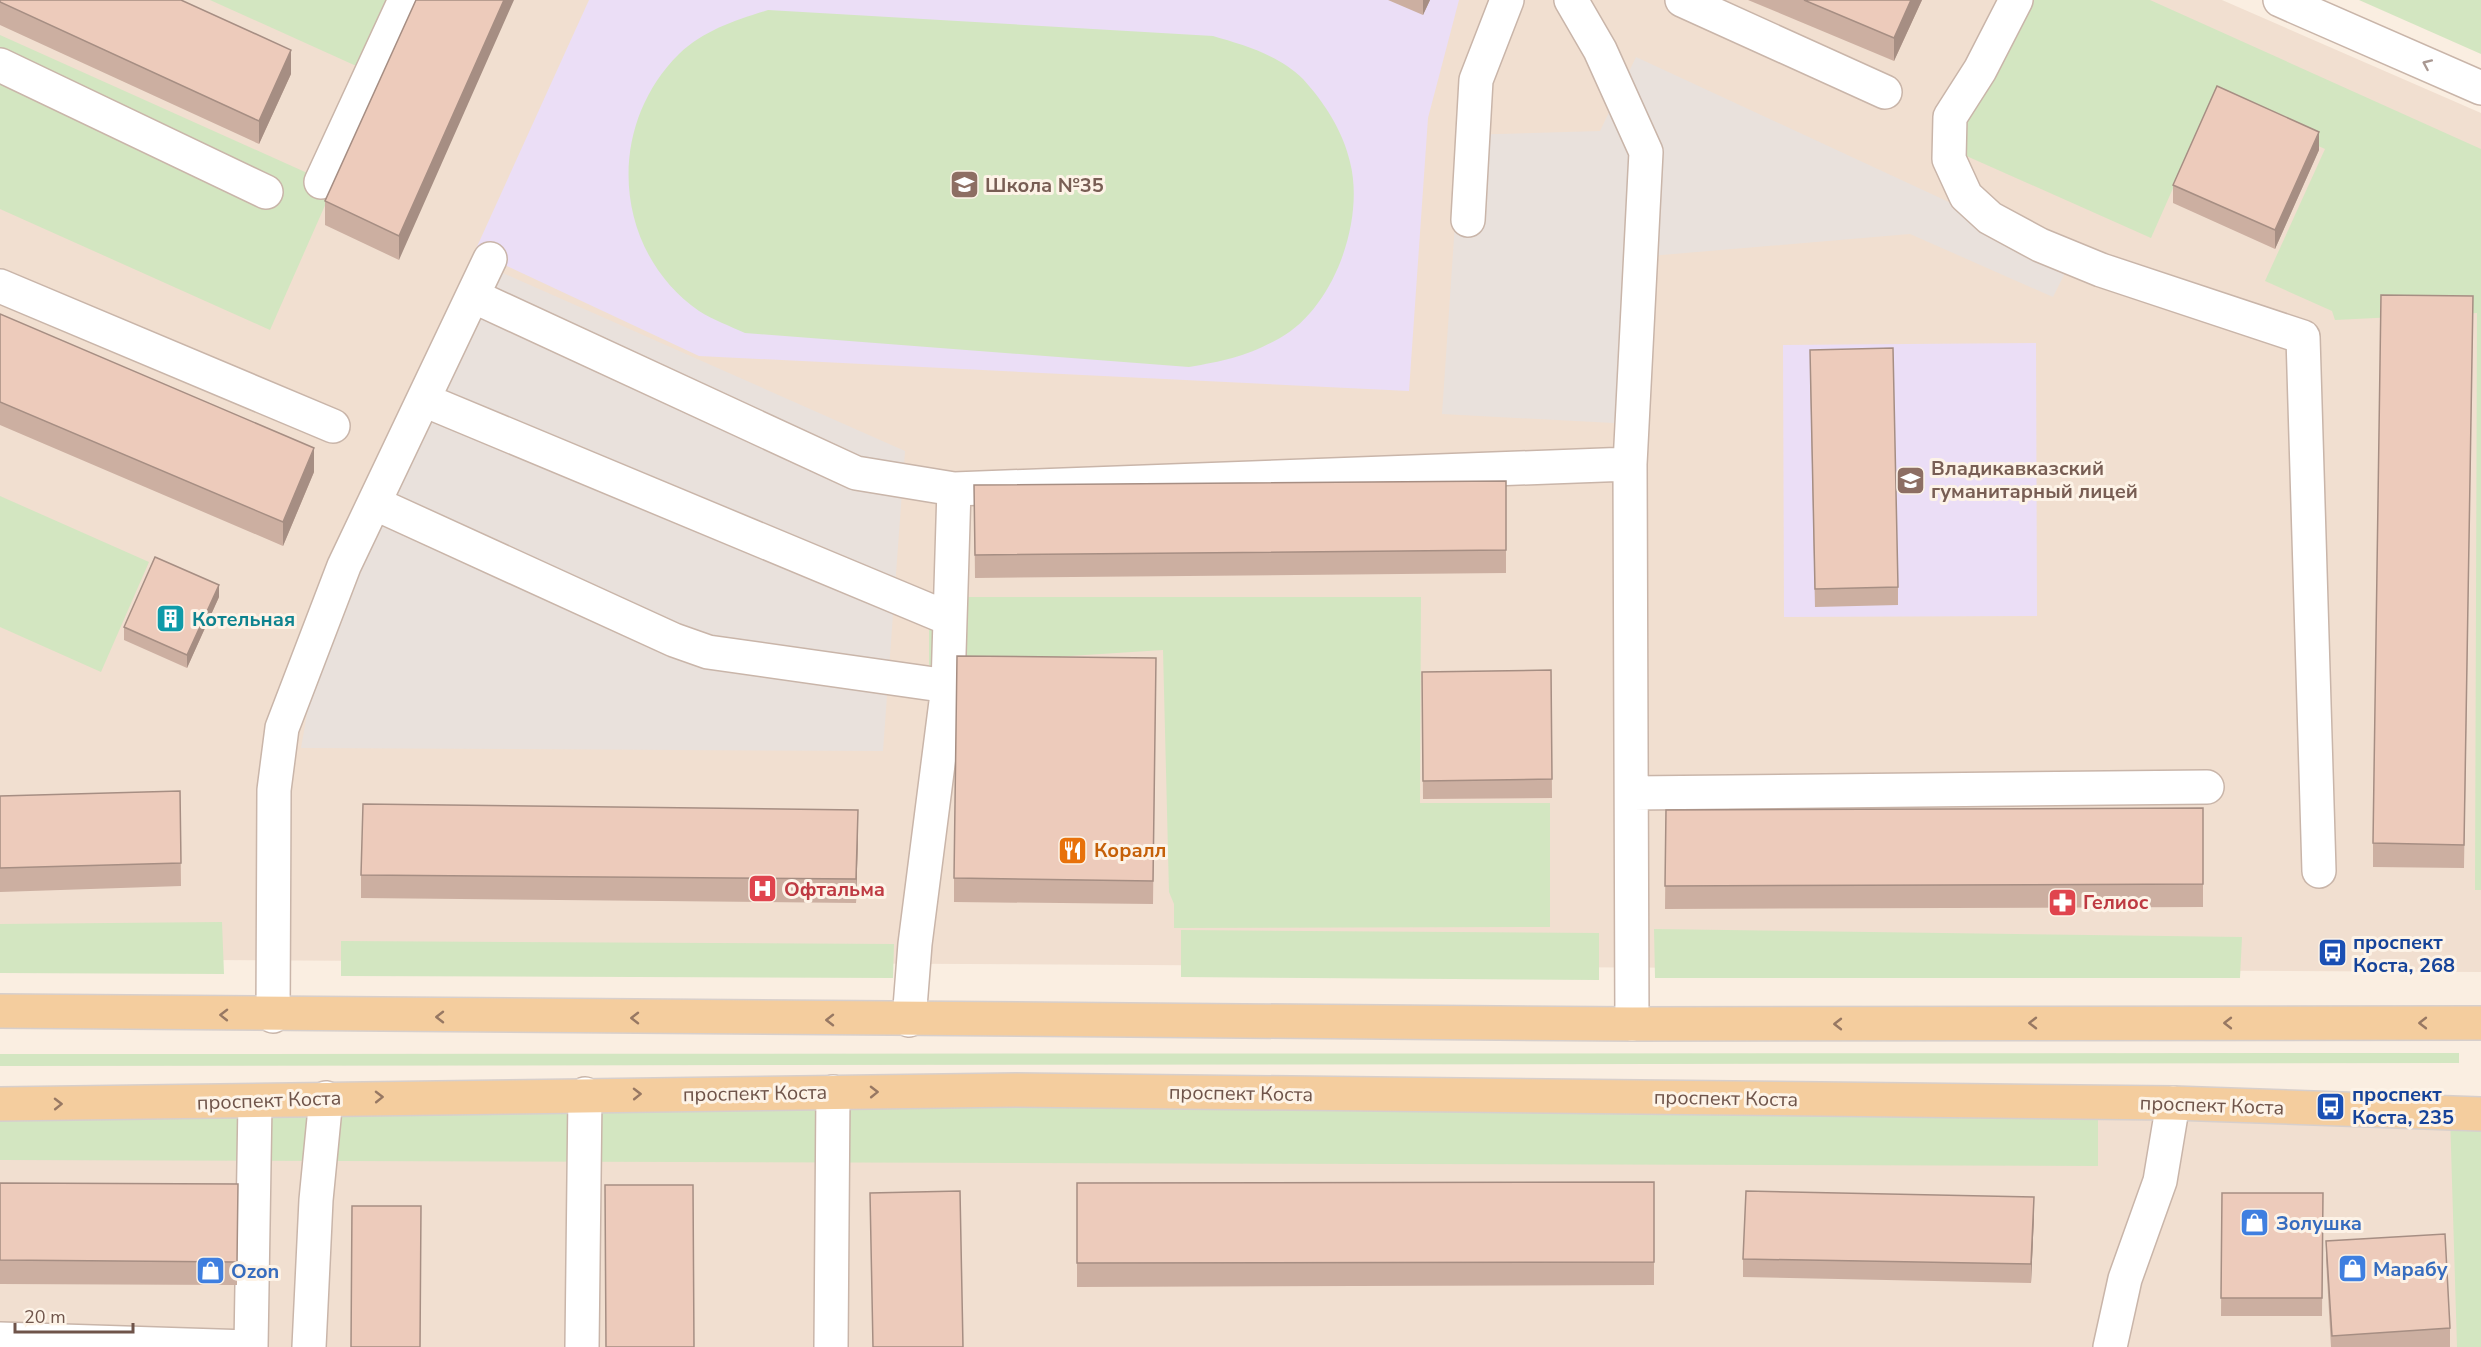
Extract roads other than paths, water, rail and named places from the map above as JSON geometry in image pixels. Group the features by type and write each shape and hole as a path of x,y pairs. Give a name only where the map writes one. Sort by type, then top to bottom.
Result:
{"main road":[{"path":"0,1011 273,1016 1632,1024 2481,1023"},
{"name":"проспект Коста","path":"0,1104 255,1102 326,1098 585,1094 1016,1090 2173,1103 2481,1114"}],"street":[{"path":"321,182 405,0"},
{"path":"1468,220 1476,80 1507,0"},
{"path":"1571,0 1600,50 1646,152 1630,464 1633,793 1632,1024"},
{"path":"1682,0 1885,92"},
{"path":"2016,0 1980,70 1950,117 1949,159 1966,196 1990,218 2040,245 2102,270 2303,336 2319,871"},
{"path":"2280,0 2481,88"},
{"path":"0,66 266,192"},
{"path":"273,1016 274,790 282,728 344,566 490,259"},
{"path":"0,286 333,426"},
{"path":"473,296 856,473 954,489 1630,464"},
{"path":"424,400 950,619"},
{"path":"909,1020 915,944 948,686 954,489"},
{"path":"374,503 674,640 708,652 948,686"},
{"path":"1633,793 2207,788"},
{"path":"831,1347 833,1092"},
{"path":"582,1347 585,1094"},
{"path":"309,1347 316,1200 326,1098"},
{"path":"0,1339 250,1347 255,1102"},
{"path":"2110,1347 2125,1279 2160,1180 2173,1103"}],"place":[{"name":"Школа №35","path":"964,185"},
{"name":"Владикавказский гуманитарный лицей","path":"1910,480"},
{"name":"Котельная","path":"171,619"},
{"name":"Коралл","path":"1073,850"},
{"name":"Офтальма","path":"763,889"},
{"name":"Гелиос","path":"2062,902"},
{"name":"проспект Коста, 268","path":"2332,953"},
{"name":"проспект Коста, 235","path":"2331,1106"},
{"name":"Золушка","path":"2255,1223"},
{"name":"Марабу","path":"2352,1269"},
{"name":"Ozon","path":"210,1271"}]}
